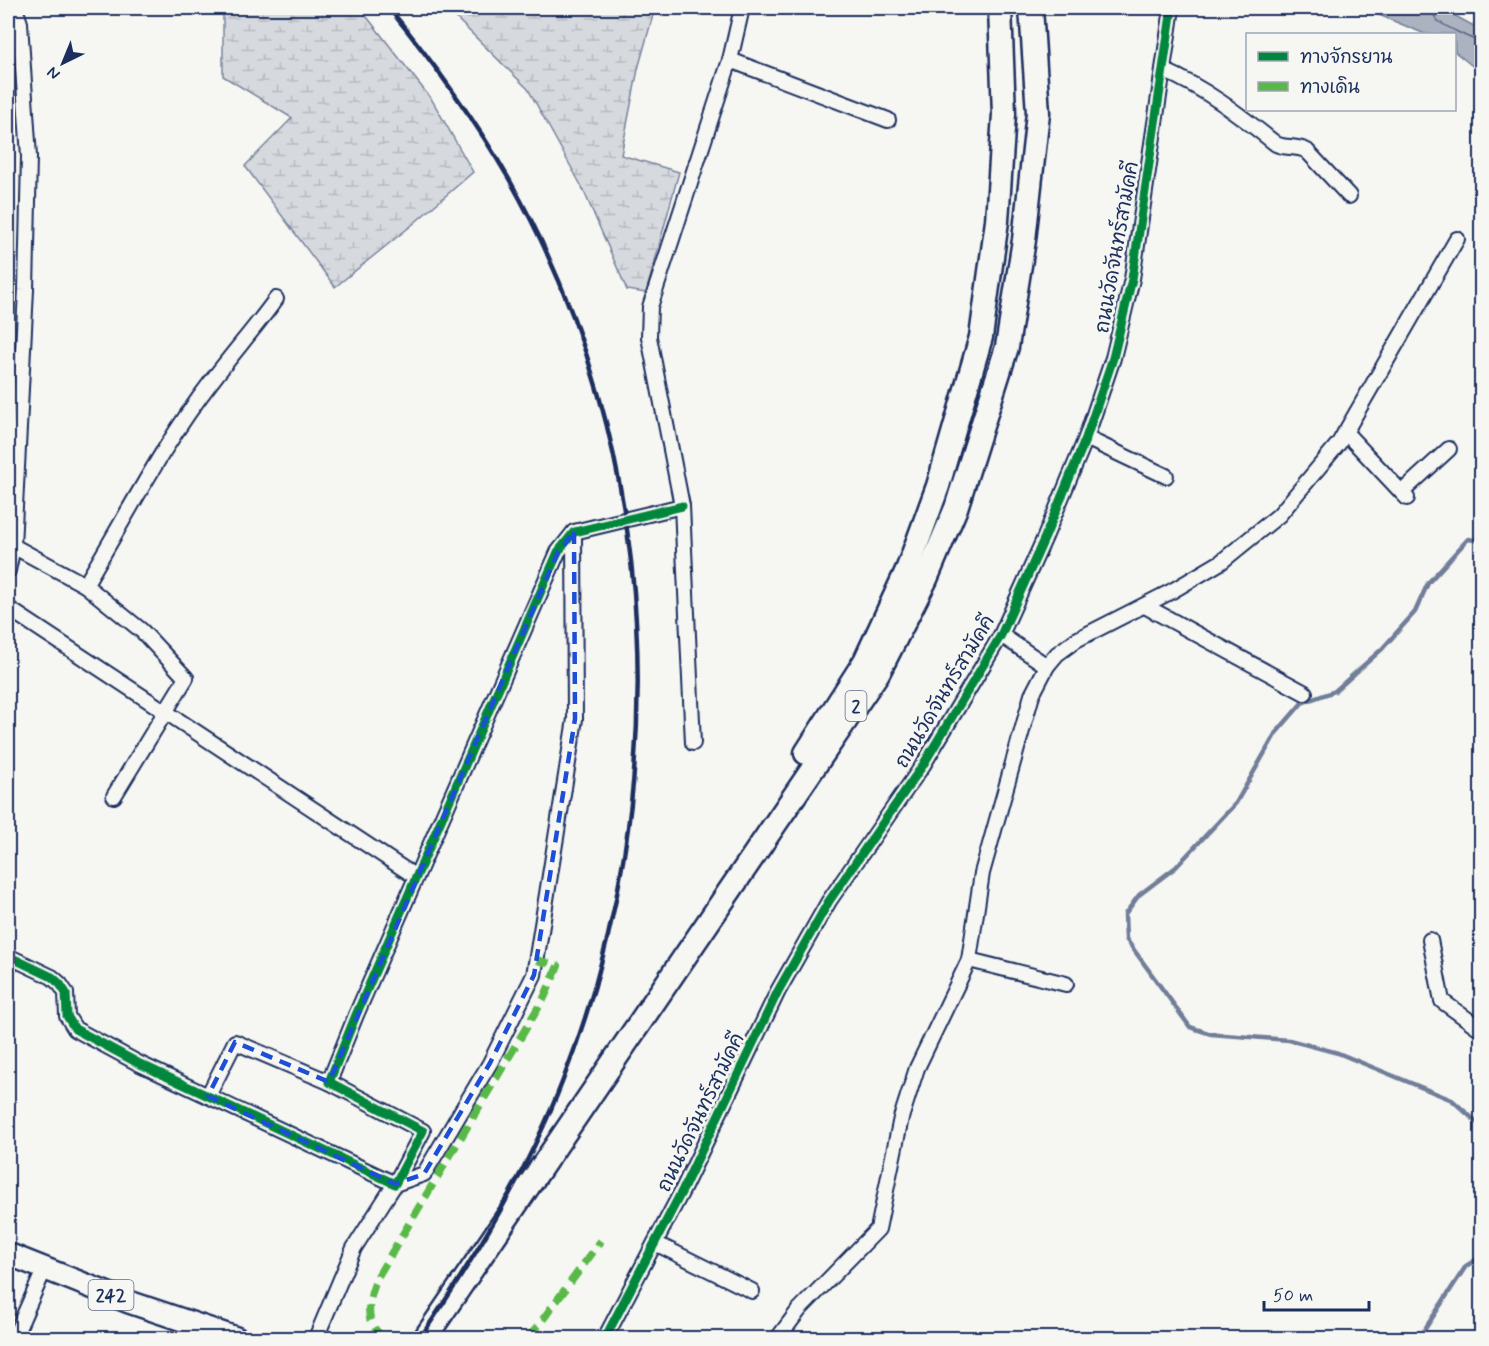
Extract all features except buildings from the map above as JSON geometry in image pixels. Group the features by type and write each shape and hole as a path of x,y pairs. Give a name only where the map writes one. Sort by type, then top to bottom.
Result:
{"highway":[{"name":"2","path":"440,1309 713,898 859,671 908,567 938,486 981,337 999,197 1004,114 1000,8"},
{"name":"2","path":"440,1309 846,722 878,673 926,579 956,508 1007,347 1024,240 1038,113 1031,8"},
{"path":"416,1338 440,1309"},
{"path":"425,1338 440,1309"}],"main road":[{"name":"242","path":"8,1254 44,1270 236,1338"}],"street":[{"path":"8,571 13,546 27,290 29,158 20,23 15,8"},
{"path":"693,743 682,506 649,337 650,307 730,60 742,8"},
{"name":"ถนนวัดจันทร์สามัคคี","path":"605,1338 655,1243 783,981 829,901 922,765 1001,635 1086,438 1113,358 1132,279 1172,8"},
{"path":"730,60 888,120"},
{"path":"1162,70 1218,99 1276,144 1282,147 1299,147 1307,151 1349,196"},
{"path":"778,1338 799,1310 878,1230 893,1152 917,1068 969,960 982,873 1032,695 1047,666 1057,654 1076,640 1145,606 1221,562 1279,515 1345,432 1457,239"},
{"path":"85,585 210,382 242,346 276,299"},
{"path":"1345,432 1404,495 1449,449"},
{"path":"1086,438 1166,476"},
{"path":"329,1083 558,552 574,532 682,506"},
{"path":"8,956 52,977 60,984 66,993 67,1016 75,1029 208,1096 395,1184 424,1174 490,1063 534,975 575,719 574,532"},
{"path":"13,546 85,585 142,631 186,678 114,796"},
{"path":"1145,606 1305,693"},
{"path":"8,608 416,877"},
{"path":"1001,635 1047,666"},
{"path":"1430,940 1442,1001 1482,1030"},
{"path":"969,960 1066,984"},
{"path":"208,1096 236,1042 329,1083 423,1131 395,1184 354,1248 316,1338"},
{"path":"655,1243 752,1291"},
{"path":"14,1338 44,1270"}],"highlighted area":[{"path":"574,532 575,719 541,942 534,975 490,1063 424,1174 395,1184 208,1096 235,1042 329,1082 558,552"}],"green space":[{"path":"8,8 11,8 16,66 8,437"},
{"path":"223,8 360,8 432,100 473,172 335,287 245,166 292,118 223,76"},
{"path":"446,8 655,8 638,69 621,155 679,172 646,293 627,290 582,187 528,89"}],"water":[{"path":"1362,8 1441,8 1481,30 1481,73 1456,53 1456,33 1423,33"}],"waterway":[{"path":"1482,541 1468,539 1428,583 1415,612 1382,649 1335,691 1302,703 1276,733 1236,803 1176,867 1139,895 1125,914 1126,939 1190,1027 1211,1034 1289,1040 1338,1053 1452,1100 1482,1127"},
{"path":"1419,1338 1466,1266 1482,1256"}],"railway":[{"path":"389,8 452,91 496,156 560,284 598,394 624,507 636,623 636,740 624,856 599,970 563,1080 534,1147 517,1181 461,1277 420,1338"}],"marked path":[{"path":"385,1338 377,1332 369,1310 378,1276 544,998 558,966 537,960"},
{"path":"529,1338 601,1241"}],"cycle path":[{"path":"605,1338 683,1189 778,991 829,901 923,765 1001,635 1045,537 1086,438 1113,358 1132,279 1172,8"},
{"path":"8,956 52,977 60,984 66,993 67,1016 75,1029 138,1063 395,1184 423,1131 329,1082 356,1015 558,552 574,532 682,506"}]}
